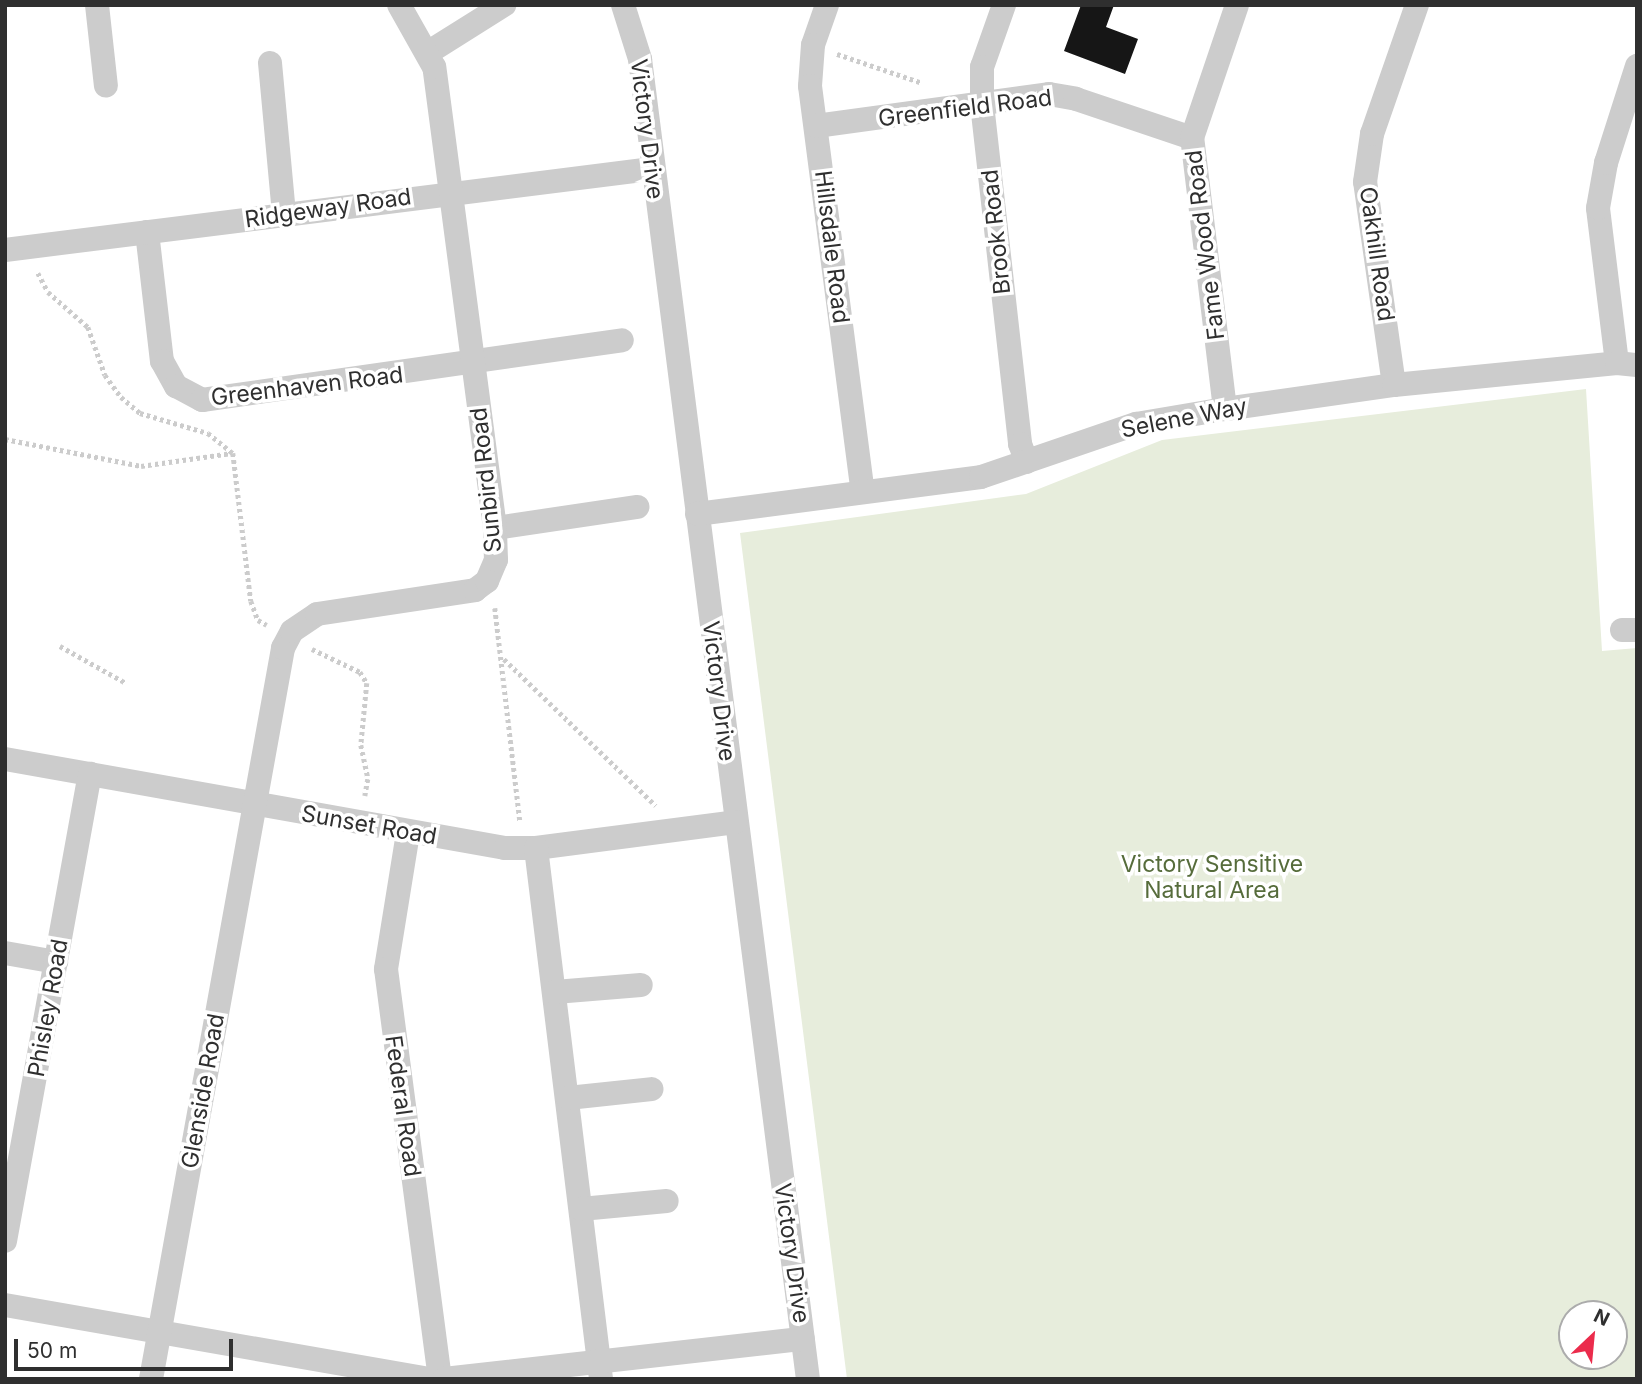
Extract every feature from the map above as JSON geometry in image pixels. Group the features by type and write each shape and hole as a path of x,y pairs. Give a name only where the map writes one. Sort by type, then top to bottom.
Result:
{"street":[{"path":"97,5 106,86"},
{"name":"Sunbird Road","path":"254,804 283,648 302,621 317,614 465,594 483,586 496,560 495,528 474,365 429,52 399,5"},
{"path":"429,52 504,5"},
{"name":"Victory Drive","path":"623,5 640,59 808,1379"},
{"name":"Hillsdale Road","path":"827,5 813,45 810,86 863,492"},
{"name":"Brook Road","path":"1004,5 982,67 982,104 1020,443 1027,461"},
{"name":"Fame Wood Road","path":"1225,408 1192,138 1237,5"},
{"name":"Oakhill Road","path":"1394,385 1366,182 1372,134 1417,5"},
{"path":"270,63 284,214"},
{"path":"1627,364 1598,208 1631,103 1637,66"},
{"name":"Greenfield Road","path":"816,126 1063,96 1192,138"},
{"name":"Ridgeway Road","path":"5,250 451,192 652,169"},
{"name":"Greenhaven Road","path":"147,232 162,361 170,378 187,395 217,399 474,365 622,340"},
{"name":"Selene Way","path":"696,514 981,477 1136,424 1225,408 1394,385 1627,364"},
{"path":"495,528 637,507"},
{"name":"Sunset Road","path":"5,759 408,833 537,848 735,822"},
{"name":"Phisley Road","path":"5,1241 16,1119 57,962 89,774"},
{"name":"Glenside Road","path":"151,1379 254,804"},
{"name":"Federal Road","path":"408,833 386,969 442,1379"},
{"path":"537,848 601,1370"},
{"path":"5,953 57,962"},
{"path":"555,992 641,985"},
{"path":"568,1098 652,1089"},
{"path":"581,1209 667,1200"},
{"path":"5,1305 158,1334 430,1379"},
{"path":"442,1379 601,1370 803,1339"}],"path":[{"path":"813,45 930,86"},
{"path":"37,269 48,292 88,327 105,375 121,397 140,413 208,433 233,453 251,601 258,620 275,630"},
{"path":"5,439 142,467 233,453"},
{"path":"483,586 496,609 504,658 521,826 537,848"},
{"path":"60,646 126,683"},
{"path":"306,646 360,673 367,683 361,745 368,779 364,807"},
{"path":"504,658 662,811 665,831"}],"green space":[{"name":"Victory Sensitive Natural Area","path":"1586,389 1602,651 1637,648 1637,1379 847,1379 740,533 1026,494 1162,440"}],"building":[{"path":"1081,5 1114,5 1106,27 1138,39 1125,74 1064,51"}]}
